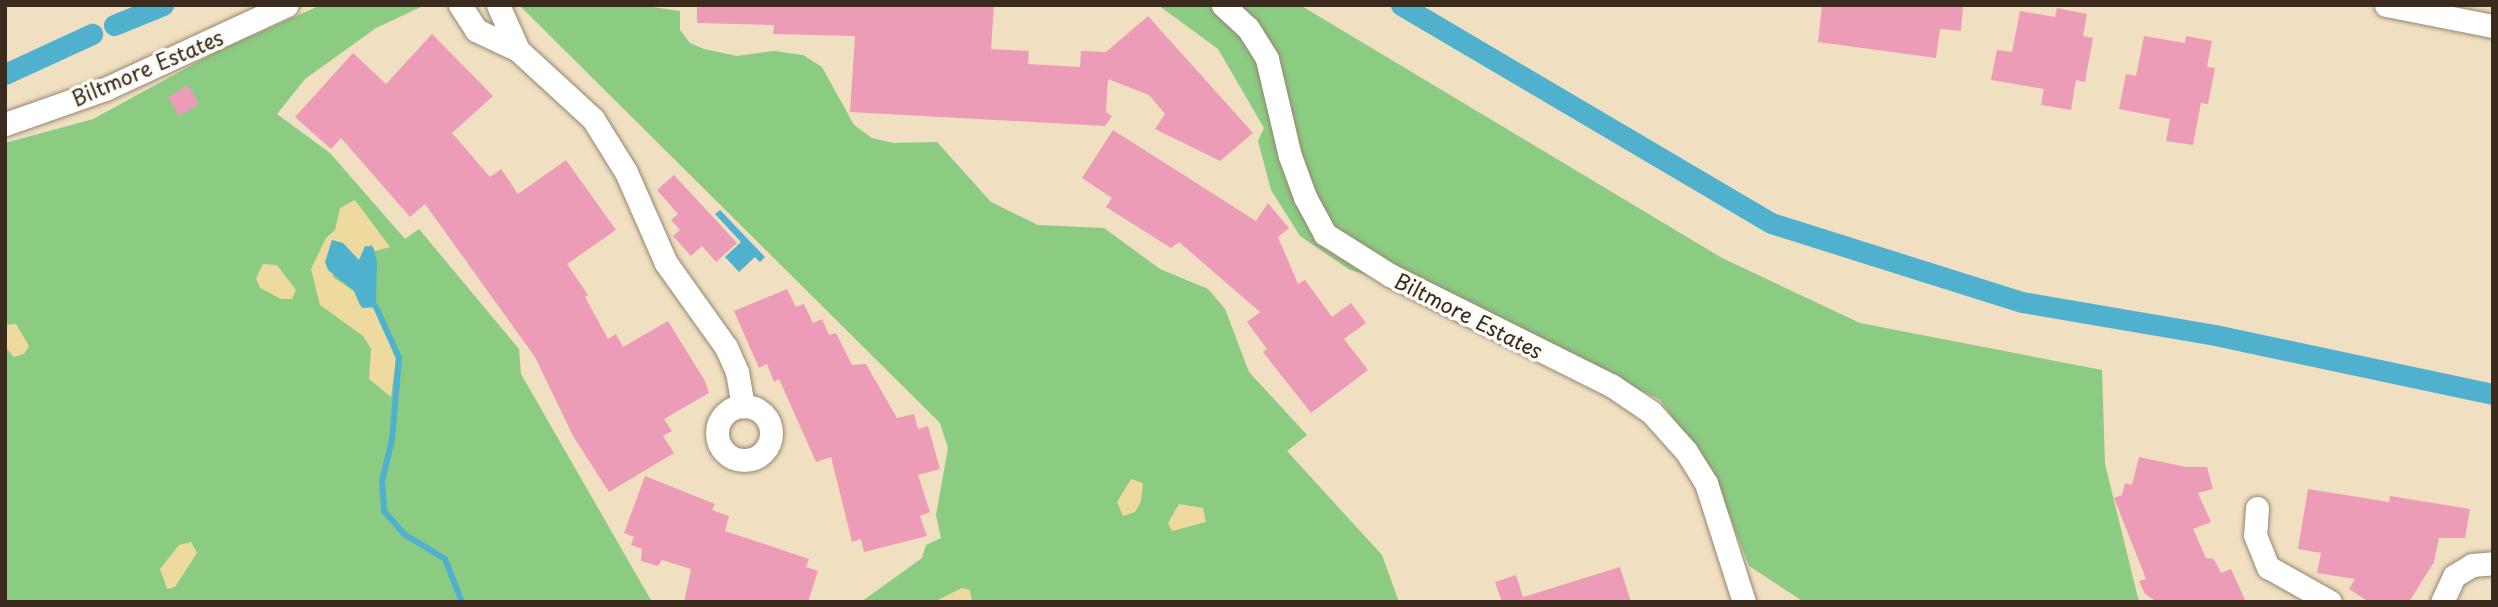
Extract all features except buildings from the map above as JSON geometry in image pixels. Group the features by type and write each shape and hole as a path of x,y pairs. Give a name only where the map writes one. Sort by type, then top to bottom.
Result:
{"street":[{"name":"Biltmore Estates","path":"5,124 105,89 287,5"},
{"path":"460,5 476,30 518,50 593,119 612,147 666,263 726,347 737,372 743,405"},
{"path":"498,5 518,50"},
{"name":"Biltmore Estates","path":"1223,5 1248,28 1266,59 1290,156 1304,197 1325,234 1390,275 1611,386 1651,412 1686,452 1706,483 1744,602"},
{"path":"2386,5 2493,26"},
{"path":"2257,508 2255,535 2268,567 2330,602"},
{"path":"2442,602 2454,576 2472,565 2493,564"}],"green space":[{"path":"321,5 425,5 376,28 305,79 277,114 330,153 405,239 419,229 519,349 521,374 652,602 5,602 5,143 93,119 216,52"},
{"path":"519,5 638,5 680,11 680,30 690,43 704,49 737,56 774,51 803,55 822,67 854,125 872,138 893,143 937,142 991,202 1038,225 1104,228 1160,269 1208,289 1225,309 1249,372 1307,435 1287,451 1382,555 1399,602 861,602 922,558 926,545 941,538 936,515 948,448 940,423"},
{"path":"1158,5 1300,5 1722,258 1860,323 2102,370 2105,464 2139,602 1804,602 1749,566 1712,470 1660,400 1483,309 1350,270 1300,236 1271,190 1258,141 1264,128 1218,49"}],"sand":[{"path":"355,200 390,247 375,251 371,244 359,260 335,240 333,277 354,291 360,306 375,308 382,320 396,358 391,397 369,379 371,349 363,336 320,305 311,269 326,238 335,230 340,208"},
{"path":"263,264 277,265 296,290 292,299 281,299 260,288 256,278"},
{"path":"16,324 29,346 24,354 14,357 5,347 5,325"},
{"path":"1131,479 1143,483 1141,501 1135,512 1123,516 1117,502"},
{"path":"1179,504 1203,508 1206,522 1172,531 1168,523"},
{"path":"191,542 197,553 175,587 167,589 160,569 179,545"},
{"path":"962,588 970,590 972,602 934,602"}],"water":[{"path":"720,210 765,257 760,262 755,257 739,272 725,257 741,242 715,214"},
{"path":"332,240 343,243 359,260 365,246 373,247 377,261 376,307 362,308 354,291 328,270 325,262"}],"waterway":[{"path":"114,25 163,5"},
{"path":"1401,5 1771,223 2022,302 2215,335 2493,394"},
{"path":"5,74 92,34"},
{"path":"376,307 399,358 392,440 382,481 384,511 404,534 445,559 462,602"}]}
